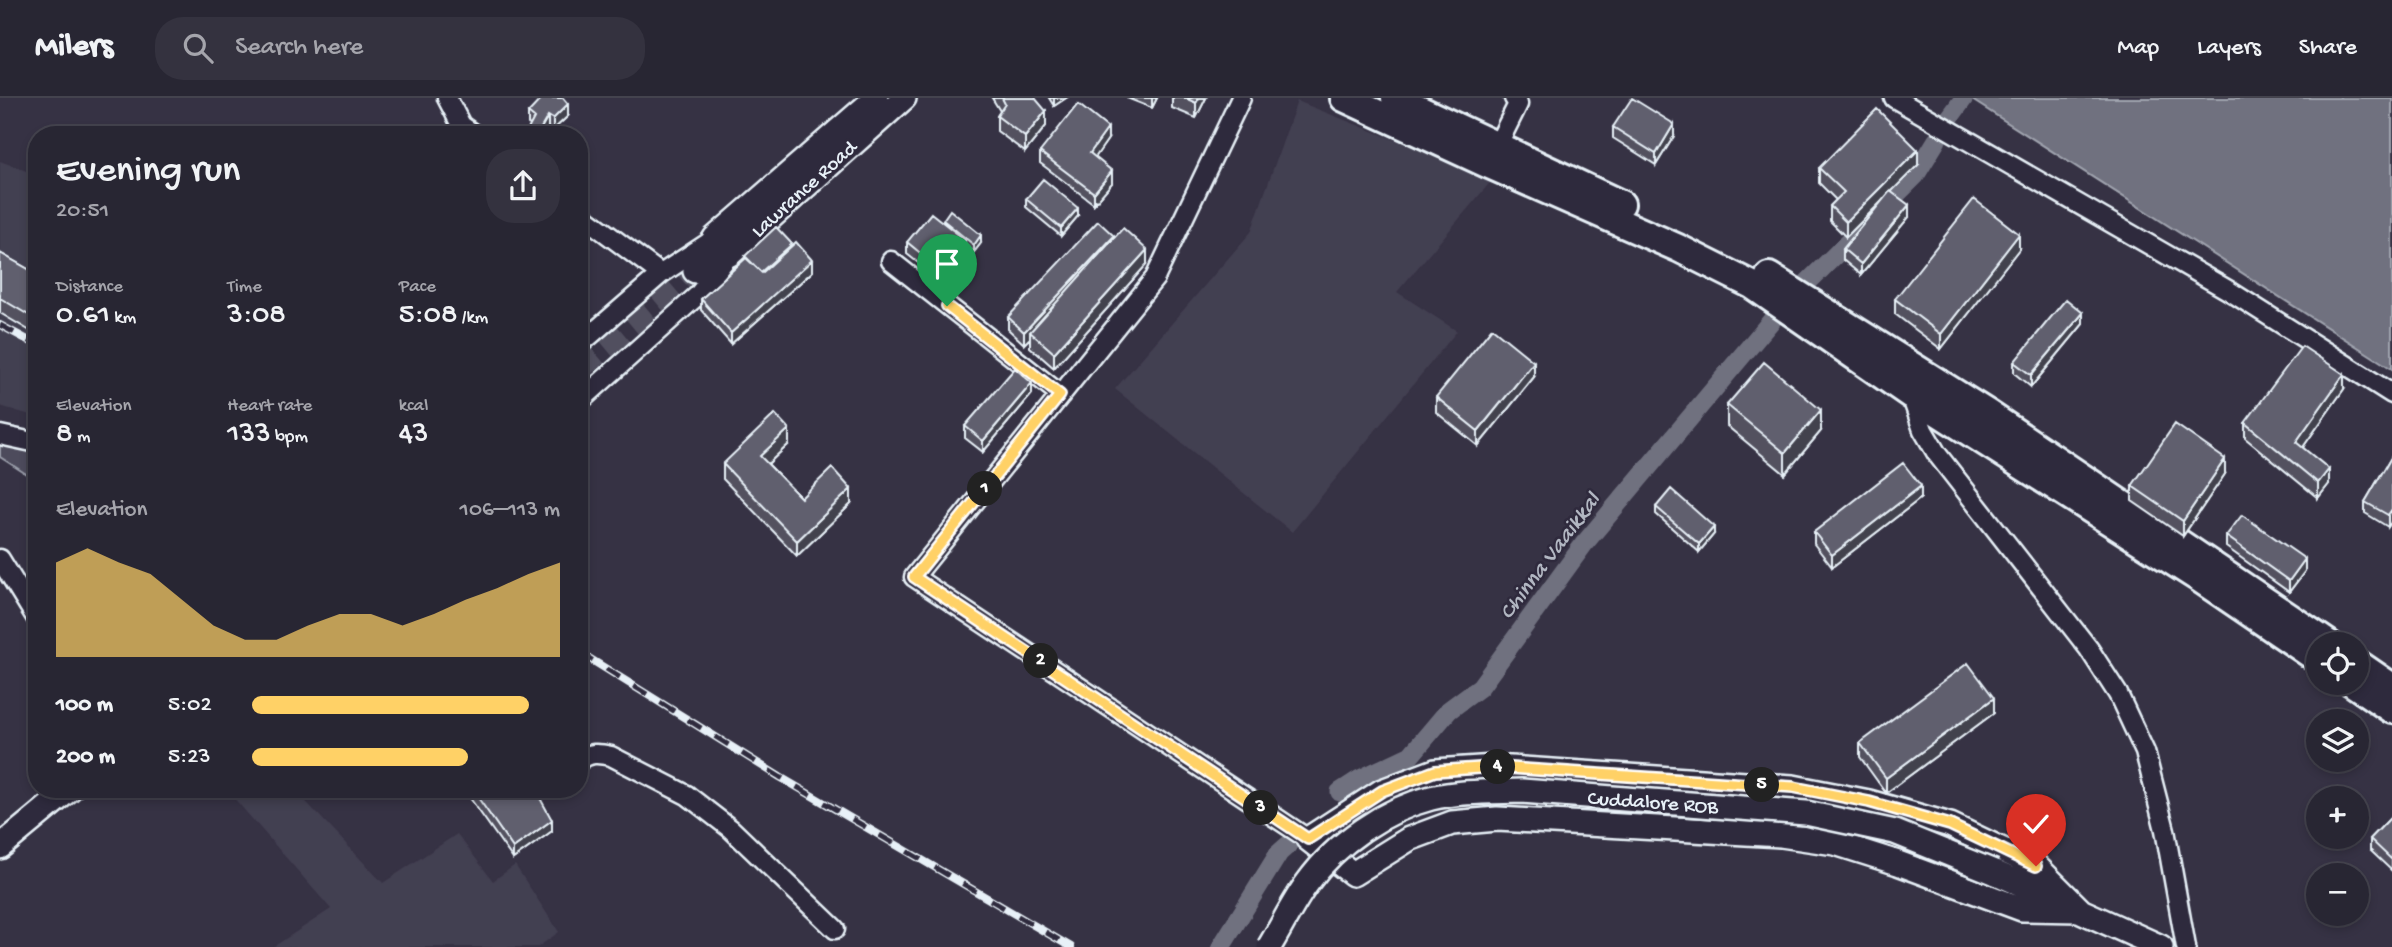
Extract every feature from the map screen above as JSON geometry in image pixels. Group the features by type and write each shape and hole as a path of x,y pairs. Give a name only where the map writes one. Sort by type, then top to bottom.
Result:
{"highway":[{"path":"1345,98 1678,248 1752,285 1911,395 2200,579 2306,651"},
{"path":"1395,98 1769,276 1987,413 2312,632"},
{"path":"2369,671 2392,687"},
{"path":"2369,694 2392,710"}],"main road":[{"name":"Lawrance Road","path":"693,272 876,98"},
{"name":"Lawrance Road","path":"722,246 904,98"},
{"path":"1495,767 1793,787 1869,802 1950,825 2036,866 2080,909 2022,909 1848,847 1781,835 1497,819 1451,823 1409,839 1353,874 1308,839 1382,791 1435,771 1495,767"},
{"name":"Cuddalore ROB","path":"1269,947 1308,882 1341,845 1386,816 1431,798 1522,791 1805,813 1895,832 2080,909 2161,947"},
{"path":"0,847 58,798"}],"street":[{"path":"447,98 462,126"},
{"path":"1241,98 1155,278 914,577 1308,839"},
{"path":"1497,146 1518,104 1514,98"},
{"path":"1894,98 2228,290 2392,394"},
{"path":"588,220 661,274"},
{"path":"588,337 661,274 722,246"},
{"path":"588,394 698,295 722,246"},
{"path":"891,261 1060,395"},
{"path":"1911,395 1923,430 1937,454 2089,649 2118,694 2145,752 2165,830 2186,947"},
{"path":"0,435 28,441"},
{"path":"0,559 28,604"},
{"path":"588,755 597,753 611,756 687,794 731,829 835,929"}],"shaded area":[{"path":"1297,101 1493,179 1397,292 1457,331 1292,532 1115,389 1251,232"},
{"path":"0,161 28,172 28,414 0,406"},
{"path":"0,443 28,449 28,475 0,457"},
{"path":"234,798 303,798 383,883 457,834 493,881 515,865 559,932 538,947 273,947 331,909"}],"water":[{"path":"1969,98 2392,98 2392,369"}],"building":[{"path":"542,98 563,98 568,104 553,119 548,116 542,126 530,126 534,118 528,113"},
{"path":"1002,98 1035,98 1046,111 1025,137 997,116 1005,104"},
{"path":"1185,98 1199,98 1196,103"},
{"path":"1632,98 1674,124 1656,154 1613,127"},
{"path":"1078,104 1108,128 1090,153 1112,171 1094,193 1040,152"},
{"path":"1877,109 1918,150 1846,222 1830,206 1844,192 1819,168"},
{"path":"1043,179 1078,208 1061,228 1026,199"},
{"path":"1890,191 1909,205 1861,264 1843,249"},
{"path":"1974,199 2019,234 1941,334 1895,299"},
{"path":"950,210 981,235 974,245 943,220"},
{"path":"931,213 965,240 941,270 907,242"},
{"path":"1098,221 1114,236 1024,332 1008,317"},
{"path":"776,227 792,244 761,272 745,256"},
{"path":"1123,228 1147,250 1054,353 1030,332"},
{"path":"796,242 812,260 731,333 701,299 746,258 762,273"},
{"path":"0,253 28,269 28,315 0,298"},
{"path":"2066,299 2083,313 2031,375 2014,362"},
{"path":"1492,328 1534,362 1478,431 1436,397"},
{"path":"2302,346 2344,374 2296,442 2329,469 2318,483 2245,423"},
{"path":"1764,362 1821,410 1785,453 1727,405"},
{"path":"1015,368 1032,383 983,441 965,426"},
{"path":"775,414 789,429 760,456 801,498 832,468 851,489 797,541 723,464"},
{"path":"2175,424 2225,459 2183,521 2132,486"},
{"path":"2392,456 2392,509 2388,515 2365,502"},
{"path":"1903,463 1921,486 1832,555 1814,532"},
{"path":"1671,489 1714,527 1699,544 1656,507"},
{"path":"2242,515 2305,559 2289,581 2226,536"},
{"path":"1968,663 1994,698 1886,778 1860,743"},
{"path":"478,798 540,798 552,820 513,848"},
{"path":"2392,816 2392,860 2370,839"}],"waterway":[{"name":"Chinna Vaaikkal","path":"1948,120 1964,98"},
{"name":"Chinna Vaaikkal","path":"1805,285 1915,176 1937,140"},
{"name":"Chinna Vaaikkal","path":"1340,792 1360,779 1411,755 1449,710 1480,687 1584,544 1772,320"},
{"name":"Chinna Vaaikkal","path":"1221,947 1279,853 1288,845"}],"tunnel":[{"path":"588,361 690,276"}],"railway":[{"path":"0,325 28,340"},
{"path":"588,658 780,777 1071,947"}],"route":[{"path":"947,306 1060,395 914,577 1308,839 1382,791 1435,771 1495,767 1793,787 1869,802 1950,825 2036,866"}]}
